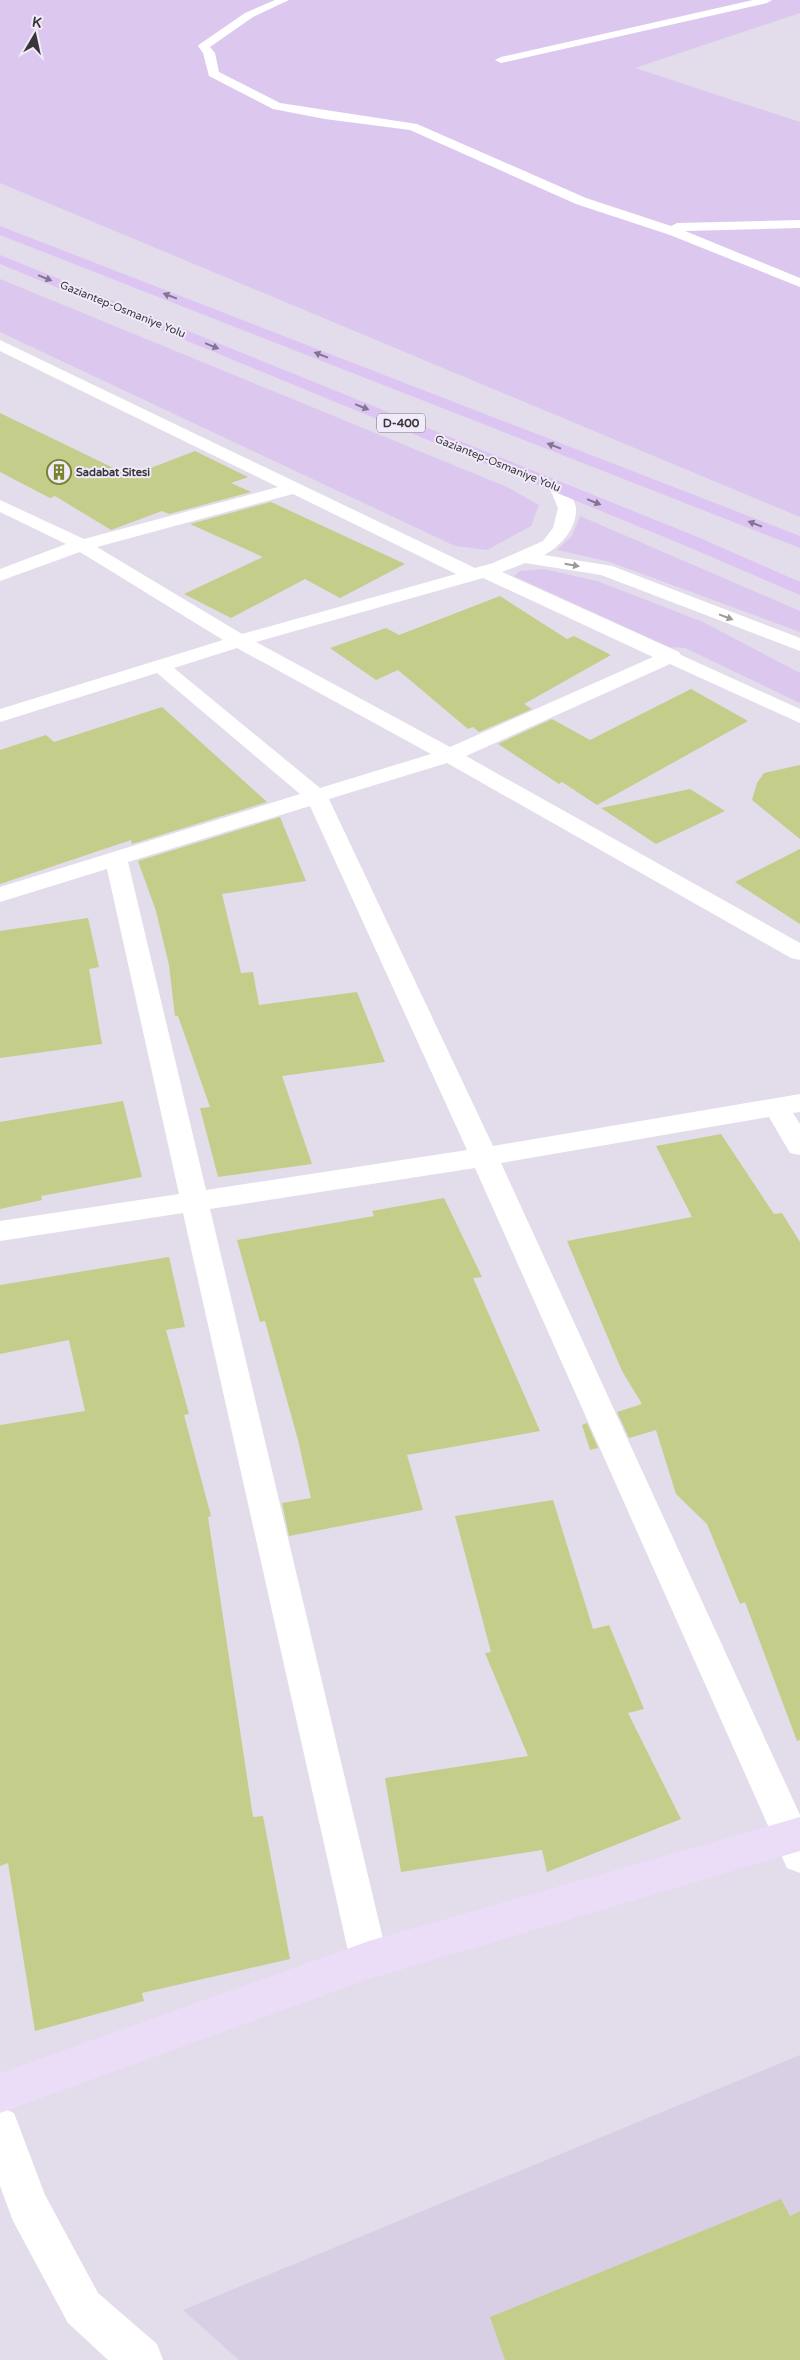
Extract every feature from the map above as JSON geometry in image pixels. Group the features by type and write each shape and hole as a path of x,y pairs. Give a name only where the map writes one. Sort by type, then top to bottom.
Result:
{"highway":[{"name":"D-400","path":"0,230 800,542"},
{"name":"Gaziantep-Osmaniye Yolu","path":"0,259 558,487 800,589"}],"main road":[{"path":"0,2093 369,1960 797,1842"}],"street":[{"path":"284,0 250,15 204,46 209,54 213,74 277,106 325,115 413,127 581,202 660,227 800,283"},
{"path":"501,60 767,0"},
{"path":"660,227 800,224"},
{"path":"3,350 294,488 480,573 672,656 800,717"},
{"path":"1,714 239,641 480,573 524,557 550,545 562,529 567,508 558,487"},
{"path":"0,575 82,545 294,488"},
{"path":"0,505 82,545 239,641 449,755 800,953"},
{"path":"524,557 605,570 800,645"},
{"path":"0,896 449,755 672,656"},
{"path":"160,666 317,797 797,1842"},
{"path":"116,859 369,1960"},
{"path":"0,1231 194,1203 484,1157 788,1105 800,1146"},
{"path":"0,2127 28,2206 83,2308 141,2360"}],"shaded area":[{"path":"0,0 800,0 800,13 635,68 800,122 800,517 0,183"},
{"path":"0,279 507,487 539,505 531,526 487,550 455,546 0,332"},
{"path":"580,516 800,611 800,632 610,562 557,550 572,536"},
{"path":"544,569 597,581 703,622 800,673 800,703 685,648 669,647 514,576 520,571"},
{"path":"800,2055 800,2360 239,2360 183,2310"}],"building":[{"path":"0,413 130,476 195,451 248,477 231,483 251,492 169,514 162,511 111,530 55,496 50,498 0,472"},
{"path":"271,502 405,564 340,598 305,579 231,618 184,594 263,557 190,524"},
{"path":"500,596 567,639 574,636 611,655 524,704 532,709 479,732 473,727 468,729 398,670 376,680 330,648 386,628 399,635"},
{"path":"691,689 748,721 597,805 562,782 559,784 498,744 552,719 590,740"},
{"path":"162,707 267,802 132,844 131,840 0,884 0,750 46,735 54,742"},
{"path":"800,765 800,839 752,800 757,783 764,773"},
{"path":"690,789 725,811 656,844 601,808"},
{"path":"280,817 306,881 222,894 241,973 253,972 259,1005 357,992 385,1062 282,1076 312,1164 218,1177 200,1108 210,1107 178,1016 175,1016 169,965 156,911 138,861"},
{"path":"800,849 800,924 735,882"},
{"path":"88,918 99,967 89,969 102,1044 0,1058 0,931"},
{"path":"123,1101 142,1177 41,1196 42,1200 0,1209 0,1122"},
{"path":"721,1134 774,1214 782,1213 800,1242 800,1740 797,1741 745,1602 740,1604 707,1524 676,1494 656,1430 629,1438 617,1412 642,1404 622,1371 567,1241 692,1217 656,1146"},
{"path":"444,1198 482,1277 473,1278 540,1431 407,1455 423,1510 289,1536 282,1503 311,1498 298,1440 265,1321 260,1322 237,1240 374,1216 372,1211"},
{"path":"169,1257 185,1327 166,1330 189,1414 184,1415 211,1516 208,1517 253,1817 263,1816 290,1959 142,1993 144,2001 35,2031 8,1863 0,1866 0,1425 85,1411 69,1340 0,1354 0,1285"},
{"path":"587,1423 598,1448 590,1450 582,1425"},
{"path":"553,1500 593,1629 609,1625 644,1709 628,1713 681,1819 547,1872 542,1850 401,1872 385,1778 528,1756 485,1653 491,1652 455,1516"},
{"path":"781,2199 790,2216 800,2211 800,2360 505,2360 490,2317"}],"place":[{"name":"Sadabat Sitesi","path":"59,472"}]}
